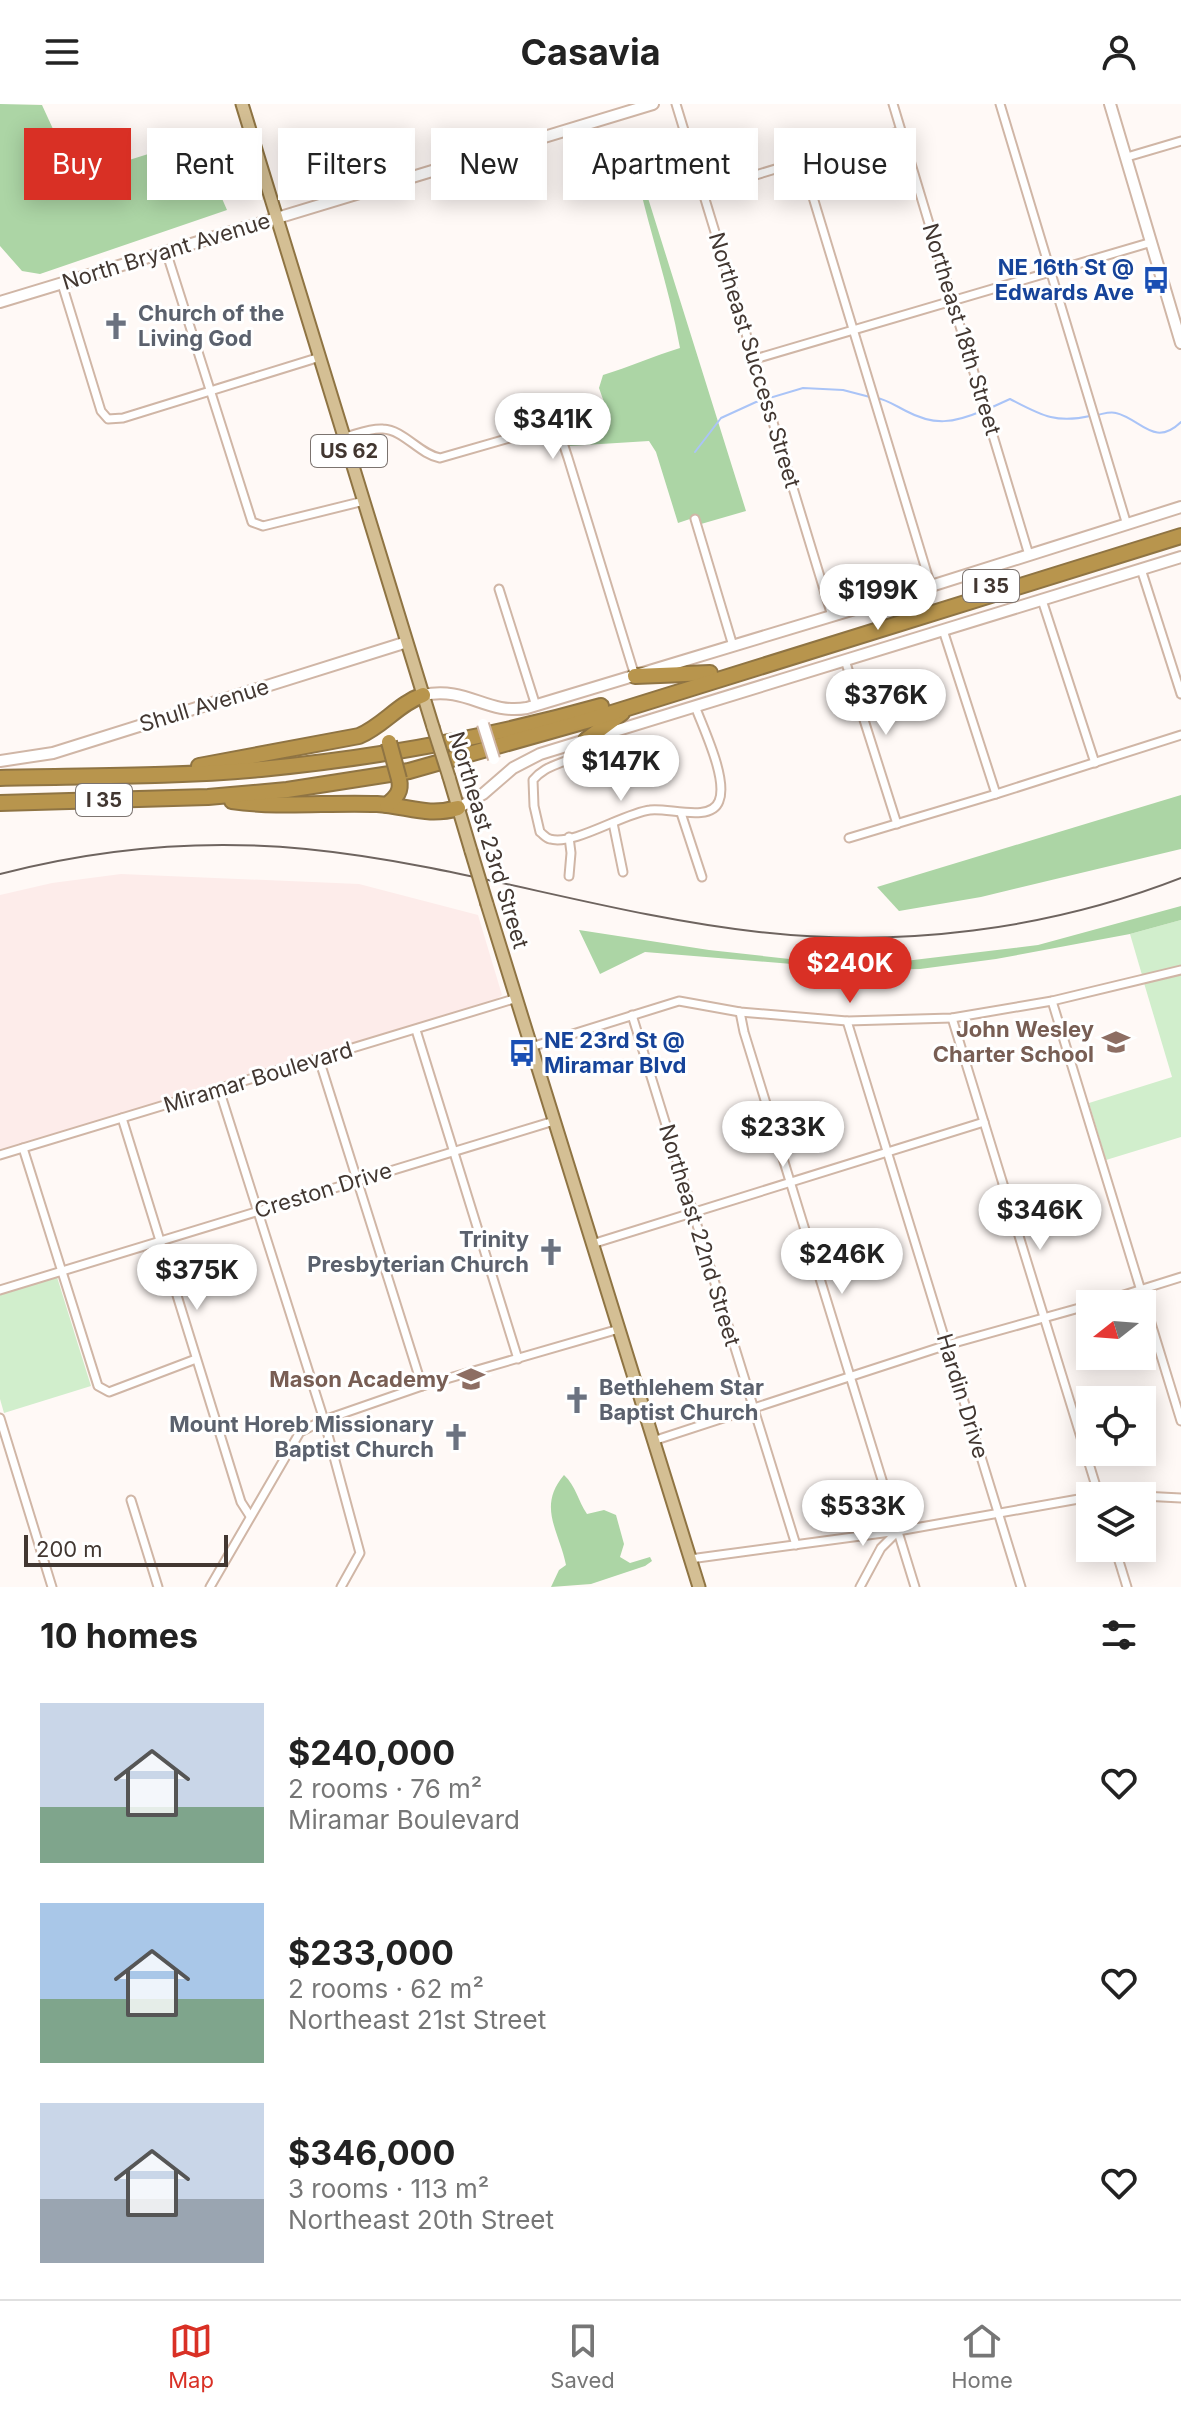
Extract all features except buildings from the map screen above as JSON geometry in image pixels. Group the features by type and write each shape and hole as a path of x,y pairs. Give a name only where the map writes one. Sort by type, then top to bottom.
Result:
{"highway":[{"name":"I 35","path":"0,778 261,769 405,749 574,713 1181,527"},
{"name":"I 35","path":"0,803 208,797 287,790 409,771 632,706 1181,536"},
{"path":"635,676 710,673"},
{"path":"169,774 359,736 407,701 423,695"},
{"path":"586,740 632,706"},
{"path":"371,730 382,730 389,742 399,779 400,791 387,805"},
{"path":"208,797 261,805 387,805 422,813 458,808"}],"main road":[{"name":"Northeast 23rd Street","path":"242,104 699,1587"},
{"name":"North Bryant Avenue","path":"0,302 653,104"},
{"path":"1110,104 1178,316 1181,343"},
{"path":"423,695 448,692 476,698 486,705 516,709 536,706 1181,507"},
{"path":"458,808 483,794 501,776 524,761 569,745 1181,557"},
{"name":"Shull Avenue","path":"0,761 53,753 407,642"},
{"path":"486,705 483,724 501,776"}],"street":[{"name":"Northeast Success Street","path":"676,104 683,128"},
{"name":"Northeast 18th Street","path":"893,104 900,128"},
{"path":"1000,104 1127,525"},
{"path":"1127,157 1181,141"},
{"name":"Northeast 18th Street","path":"916,179 1029,555"},
{"name":"Northeast Success Street","path":"706,200 832,616"},
{"path":"814,200 931,586"},
{"path":"755,359 1152,242"},
{"path":"166,251 248,515 257,525 273,524 364,501"},
{"path":"62,284 101,411 108,419 123,418 320,357"},
{"path":"345,437 373,429 387,429 430,456 440,458 541,429 556,430 568,458 635,676"},
{"path":"695,519 733,646"},
{"path":"1141,569 1181,694"},
{"path":"499,589 536,706"},
{"path":"1042,600 1095,763"},
{"path":"943,630 996,794"},
{"path":"845,660 897,824"},
{"path":"569,745 571,758 549,766 533,780 534,806 540,832 550,839 569,837 652,809 702,813 714,808 719,801 719,774 695,706"},
{"path":"849,838 1181,735"},
{"path":"681,813 702,877"},
{"path":"613,823 623,872"},
{"path":"569,837 569,876"},
{"path":"531,1047 679,1001 740,1012 847,1021 952,1018 1052,1001 1181,970"},
{"name":"Miramar Boulevard","path":"0,1155 517,998"},
{"path":"1052,1001 1140,1290 1181,1277"},
{"path":"740,1012 915,1587"},
{"name":"Northeast 22nd Street","path":"632,1015 796,1545"},
{"path":"952,1018 1094,1482"},
{"name":"Hardin Drive","path":"847,1021 1021,1587"},
{"path":"416,1030 518,1359"},
{"path":"319,1059 422,1386"},
{"path":"219,1089 324,1420 360,1553 341,1587"},
{"path":"122,1118 241,1502 250,1516"},
{"name":"Creston Drive","path":"0,1290 554,1121"},
{"path":"592,1244 984,1122"},
{"path":"23,1148 98,1386 109,1392 196,1359"},
{"path":"653,1441 947,1345 1076,1310"},
{"path":"210,1587 300,1432 324,1420 422,1386 619,1329"},
{"path":"1156,1341 1181,1421"},
{"path":"0,1418 52,1587"},
{"path":"1156,1497 1181,1498"},
{"path":"690,1559 898,1531 1076,1499"},
{"path":"131,1500 158,1587"},
{"path":"860,1587 881,1548 898,1531"},
{"path":"1119,1562 1127,1587"}],"shaded area":[{"path":"121,874 359,884 478,915 502,995 494,1001 0,1151 0,895 52,883"}],"green space":[{"path":"0,104 42,105 53,128 24,128 24,200 131,200 131,159 147,154 147,200 223,200 227,210 40,274 22,271 0,246"},
{"path":"643,200 649,200 746,511 701,524 690,519 678,523 656,452 649,441 569,446 561,419 605,405 599,388 603,375 680,348"},
{"path":"1181,795 1181,849 981,897 899,911 877,887"},
{"path":"1181,906 1181,920 1130,934 996,959 920,969 864,970 645,952 600,974 579,930 709,950 817,962 905,961 1038,945"},
{"path":"1181,920 1181,965 1142,975 1130,934"},
{"path":"1181,973 1181,1137 1106,1160 1089,1103 1172,1077 1144,983"},
{"path":"57,1277 91,1386 4,1413 0,1399 0,1295"},
{"path":"564,1475 587,1514 604,1510 616,1515 624,1544 620,1557 630,1563 650,1557 652,1561 591,1584 551,1587 559,1570 566,1565 551,1508 556,1487"}],"waterway":[{"path":"695,452 721,418 756,402 803,388 843,390 870,397"},
{"path":"876,398 935,421 953,420 982,411"},
{"path":"988,409 1010,399 1057,418 1090,416"},
{"path":"1097,415 1116,413 1155,432 1171,429 1181,422"}],"railway":[{"path":"0,874 76,858 152,848 268,846 363,856 420,866 702,924 759,932 866,938 919,936 1026,922 1079,911 1181,878"}],"place":[{"name":"NE 16th St @ Edwards Ave","path":"1156,280"},
{"name":"Church of the Living God","path":"116,326"},
{"name":"John Wesley Charter School","path":"1116,1042"},
{"name":"NE 23rd St @ Miramar Blvd","path":"522,1053"},
{"name":"Trinity Presbyterian Church","path":"551,1252"},
{"name":"Mason Academy","path":"471,1379"},
{"name":"Bethlehem Star Baptist Church","path":"577,1400"},
{"name":"Mount Horeb Missionary Baptist Church","path":"456,1437"}]}
